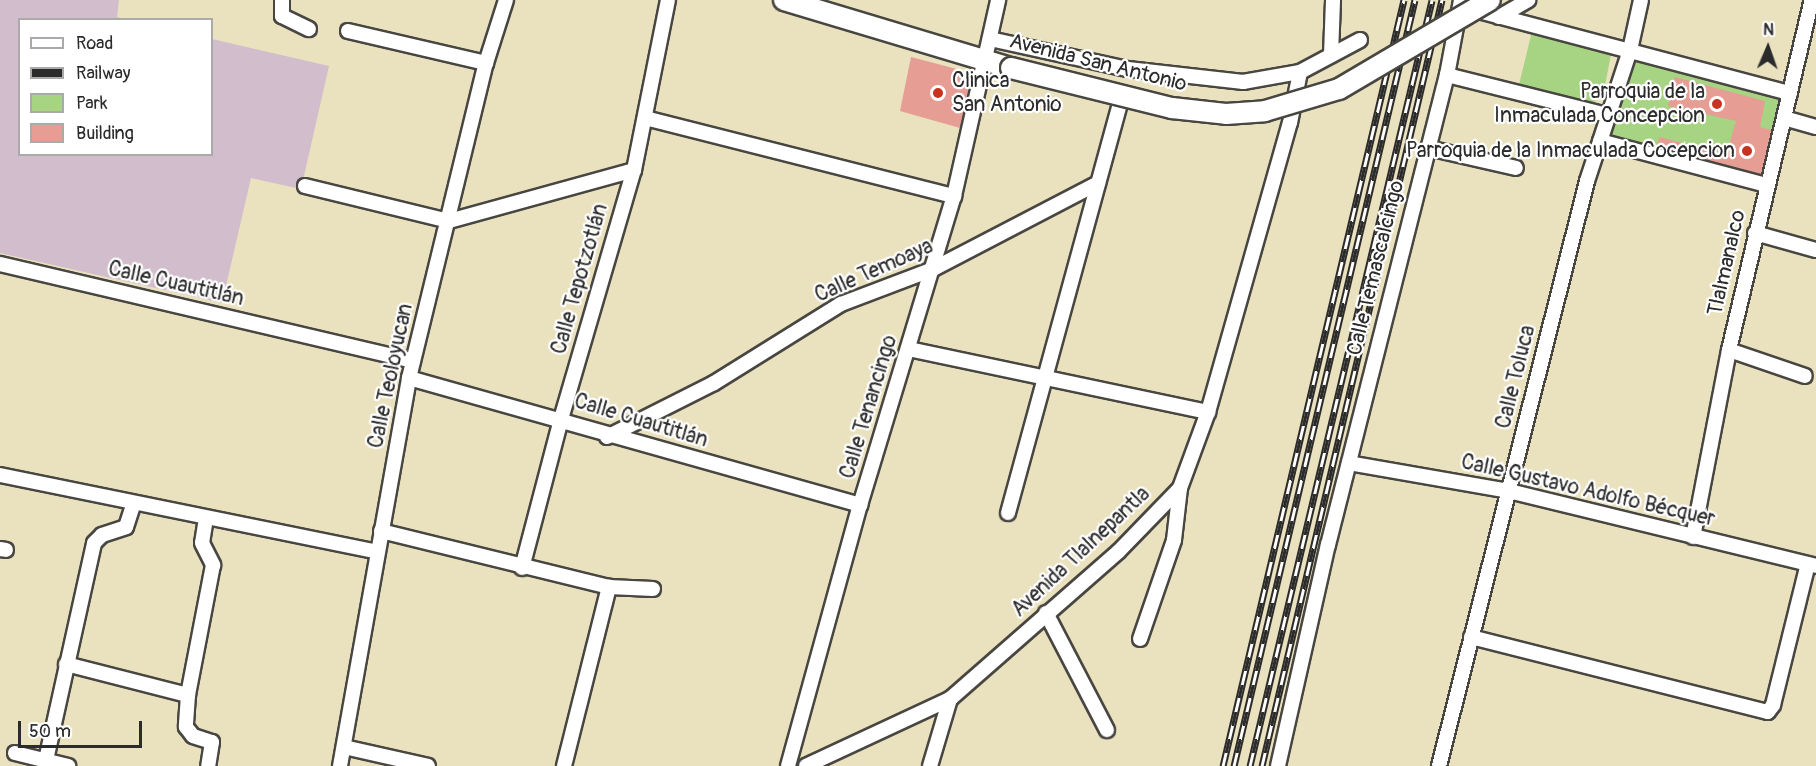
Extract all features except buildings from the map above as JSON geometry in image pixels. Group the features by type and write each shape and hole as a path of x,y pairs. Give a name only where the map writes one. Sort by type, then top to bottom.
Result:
{"main road":[{"name":"Avenida San Antonio","path":"784,0 827,5 1011,68 1172,108 1226,114 1265,111 1339,89 1495,8"}],"street":[{"path":"282,0 282,16 309,29"},
{"name":"Calle Teoloyucan","path":"339,766 409,378 449,222 486,63 506,0"},
{"name":"Calle Tepotzotlán","path":"522,568 561,419 634,170 668,0"},
{"name":"Calle Tenancingo","path":"788,766 860,505 954,196 987,59 998,0"},
{"path":"1331,55 1333,0"},
{"name":"Avenida San Antonio","path":"1495,8 1528,0"},
{"name":"Calle Toluca","path":"1439,766 1600,141 1630,50 1641,0"},
{"name":"Tlalmanalco","path":"1693,537 1728,350 1812,0"},
{"path":"1460,3 1495,8 1630,50 1790,93"},
{"name":"Calle Temascalcingo","path":"1282,765 1328,545 1447,75 1460,3"},
{"path":"348,31 486,63"},
{"name":"Avenida San Antonio","path":"990,39 1176,76 1243,82 1300,72 1360,40"},
{"name":"Avenida Tlalnepantla","path":"806,766 950,699 1118,552 1180,488 1208,412 1290,123 1300,72"},
{"path":"1447,75 1607,116"},
{"path":"1008,513 1043,378 1119,107"},
{"path":"645,118 954,196"},
{"path":"1784,118 1816,127"},
{"path":"1600,141 1767,185"},
{"path":"1428,148 1516,168"},
{"path":"304,186 449,222 634,170"},
{"name":"Calle Temoaya","path":"607,436 714,383 841,304 933,269 1098,183"},
{"path":"1755,233 1816,250"},
{"name":"Calle Cuautitlán","path":"0,264 413,361"},
{"path":"909,349 1208,412"},
{"path":"1728,350 1805,376"},
{"name":"Calle Cuautitlán","path":"409,378 561,419 607,436 860,505"},
{"name":"Calle Gustavo Adolfo Bécquer","path":"1349,463 1509,491 1812,565"},
{"path":"0,475 377,552"},
{"path":"1140,639 1174,540 1180,488"},
{"path":"46,760 94,543 102,535 126,527 134,503"},
{"path":"206,518 202,543 213,566 188,695 186,727 193,736 212,742 208,766"},
{"path":"381,531 522,568 609,587 653,589"},
{"path":"1471,638 1767,712 1773,705 1812,565"},
{"path":"564,766 609,587"},
{"path":"1046,613 1107,730"},
{"path":"66,664 188,695"},
{"path":"930,766 950,699"},
{"path":"344,747 428,766"},
{"path":"15,753 68,766"}],"shaded area":[{"path":"0,0 119,0 117,17 122,18 18,18 18,156 213,156 213,39 329,66 301,189 251,178 222,303 0,253"}],"green space":[{"path":"1533,27 1612,49 1603,96 1589,105 1518,89"},
{"path":"1633,55 1785,92 1759,183 1601,137"}],"railway":[{"path":"1223,766 1404,0"},
{"path":"1234,766 1415,0"},
{"path":"1250,766 1432,0"},
{"path":"1262,766 1442,0"}],"place":[{"name":"Clinica San Antonio","path":"938,93"},
{"name":"Parroquia de la Inmaculada Concepcion","path":"1717,104"},
{"name":"Parroquia de la Inmaculada Cocepcion","path":"1747,151"}]}
